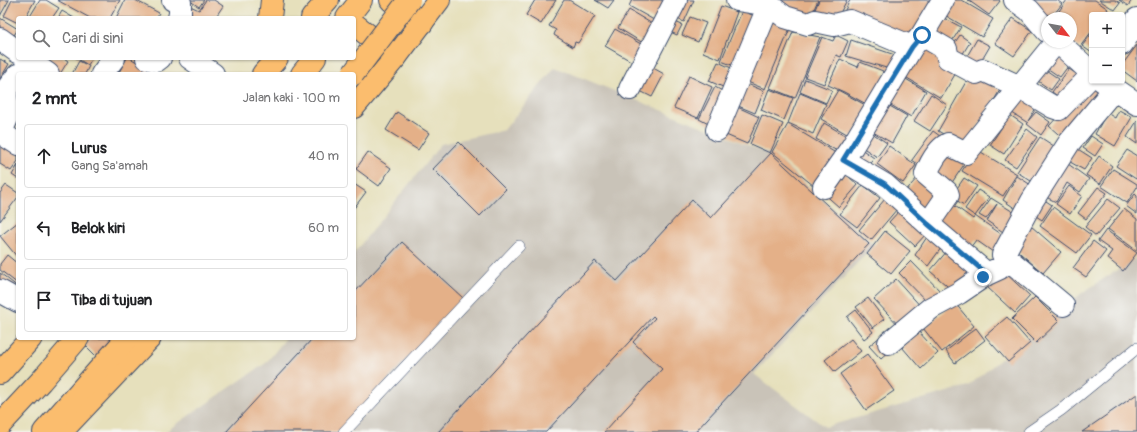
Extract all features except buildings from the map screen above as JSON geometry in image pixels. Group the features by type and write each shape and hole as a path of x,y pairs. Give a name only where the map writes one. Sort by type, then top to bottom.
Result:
{"main road":[{"path":"270,16 272,0"},
{"path":"349,16 361,0"},
{"path":"391,0 416,9"},
{"path":"355,72 416,9 439,0"},
{"path":"314,16 326,1 345,16"},
{"path":"356,104 390,53 416,9"},
{"path":"356,26 390,53"},
{"path":"356,84 390,53"},
{"path":"258,72 261,60"},
{"path":"265,72 275,60"},
{"path":"304,72 313,60"},
{"path":"0,373 29,340"},
{"path":"0,425 76,340"},
{"path":"44,432 125,340"},
{"path":"61,432 148,340"}],"street":[{"path":"173,0 180,3 180,16"},
{"path":"630,89 676,0"},
{"path":"739,0 769,5 785,17 808,24 815,20 834,25 850,21 946,50 948,58 976,73 983,70 1059,109 1089,77"},
{"path":"824,187 843,160 943,0"},
{"path":"1015,0 1029,10 1041,24"},
{"path":"717,130 769,5"},
{"path":"1125,39 1137,19"},
{"path":"0,38 16,57"},
{"path":"928,224 948,196 947,192 926,174 928,168 943,146 948,144 966,153 1052,48"},
{"path":"1064,48 1089,71"},
{"path":"104,72 112,60"},
{"path":"22,64 43,72"},
{"path":"188,64 208,72"},
{"path":"6,137 10,114 6,96 7,89 16,74"},
{"path":"1063,305 1003,254 1032,201 1068,143 1109,85 1137,104"},
{"path":"843,160 885,184 928,224 987,274"},
{"path":"889,343 931,308 959,293 987,274 1012,261"},
{"path":"0,291 16,300"}],"lane":[{"path":"344,432 519,246"},
{"path":"1029,432 1061,410 1137,348"}],"shaded area":[{"path":"555,67 775,156 874,245 754,374 825,427 968,386 1082,293 1137,257 1137,432 165,432 266,363 284,340 356,340 356,250 441,144 504,130"}],"route":[{"path":"922,35 912,47 843,160 885,184 928,224 987,274 983,277"}]}
